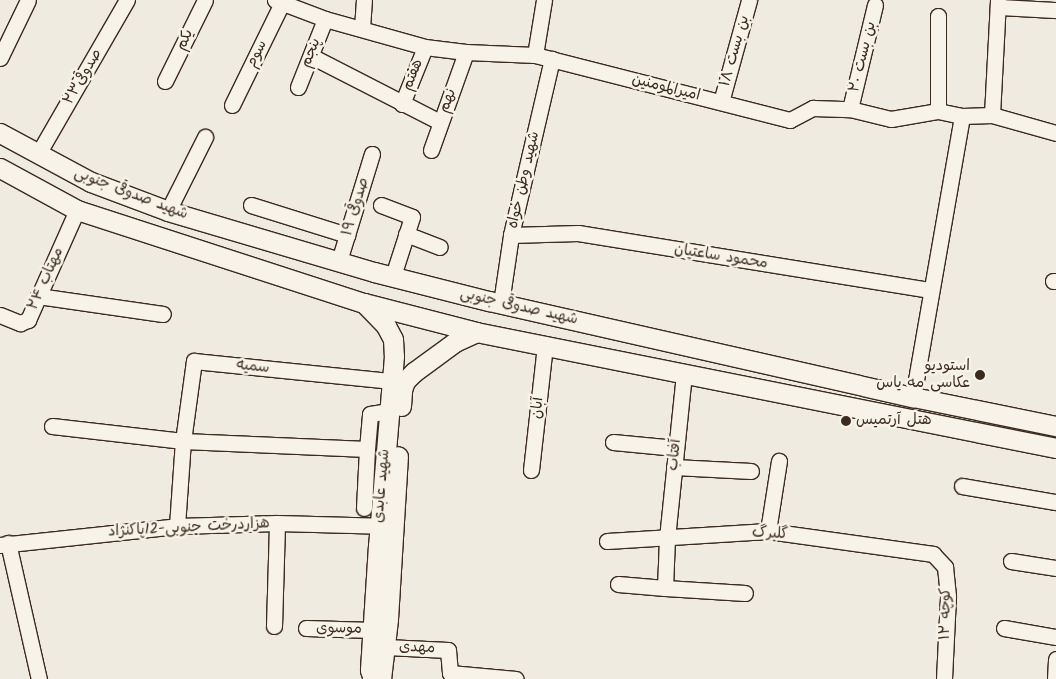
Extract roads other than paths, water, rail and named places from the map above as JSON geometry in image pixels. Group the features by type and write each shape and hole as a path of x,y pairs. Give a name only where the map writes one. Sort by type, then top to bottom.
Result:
{"main road":[{"name":"شهید صدوقی جنوبی","path":"0,133 91,182 168,211 393,276 500,303 913,396 1056,426"},
{"name":"شهید صدوقی جنوبی","path":"0,168 77,210 364,303 476,332 1056,448"},
{"name":"شهید عابدی","path":"364,303 386,326 393,339 392,381 388,411 386,647 381,679"},
{"name":"شهید عابدی","path":"373,679 370,670 372,630 402,390 405,380 426,362 455,342 476,332"},
{"path":"987,434 993,412"}],"street":[{"path":"0,58 28,0"},
{"name":"صدوقی۲۳","path":"38,154 128,0"},
{"name":"یکم","path":"165,81 205,0"},
{"path":"362,28 364,0"},
{"path":"534,55 544,0"},
{"name":"بن بست ۱۸","path":"721,102 749,0"},
{"name":"امیرالمومنین","path":"278,1 325,19 425,47 466,52 534,55 790,120 813,108 850,109 891,119 938,112 962,116 992,115 1056,133"},
{"name":"سوم","path":"232,105 278,1"},
{"path":"992,115 998,3 1056,10"},
{"name":"بن بست ۲۰","path":"850,109 875,5"},
{"path":"938,16 938,112"},
{"name":"پنجم","path":"298,88 325,19"},
{"name":"هفتم","path":"402,104 425,47"},
{"name":"نهم","path":"431,150 466,52"},
{"path":"311,56 440,122"},
{"name":"شهید وطن خواه","path":"500,303 511,234 552,59"},
{"path":"913,396 930,290 962,116"},
{"path":"168,211 205,137"},
{"name":"صدوقی ۱۹","path":"339,261 372,154"},
{"path":"251,205 347,235"},
{"path":"381,205 412,217 393,276"},
{"name":"مهتاب ۲۴","path":"0,315 24,323 28,320 77,210"},
{"name":"محمود ساعتیان","path":"511,234 578,233 930,290"},
{"path":"406,234 440,247"},
{"path":"38,296 163,314"},
{"name":"آبان","path":"531,470 545,346"},
{"name":"سمیه","path":"183,442 194,360 392,381"},
{"name":"آفتاب","path":"665,588 667,538 684,373"},
{"path":"364,508 366,449 370,414 388,411"},
{"path":"52,426 183,442 366,449"},
{"path":"177,526 183,442"},
{"path":"613,442 676,448"},
{"path":"768,532 780,461"},
{"path":"674,467 751,471"},
{"path":"962,486 1056,502"},
{"path":"274,626 277,523"},
{"name":"هزاردرخت جنوبی-12پاکنژاد","path":"4,544 177,526 277,523 386,526"},
{"name":"گلبرگ","path":"607,541 768,532 933,554"},
{"path":"4,544 39,679"},
{"name":"کوچه ۱۲","path":"933,554 945,566 948,597 944,679"},
{"path":"1011,561 1056,568"},
{"path":"618,584 745,593"},
{"name":"موسوی","path":"306,628 372,630"},
{"path":"1004,628 1056,637"},
{"name":"مهدی","path":"386,647 448,650 450,673 516,679"},
{"path":"1054,679 1056,659"}],"place":[{"name":"استودیو عکاسی مه یاس","path":"980,375"},
{"name":"هتل آرتمیس","path":"846,421"}]}
